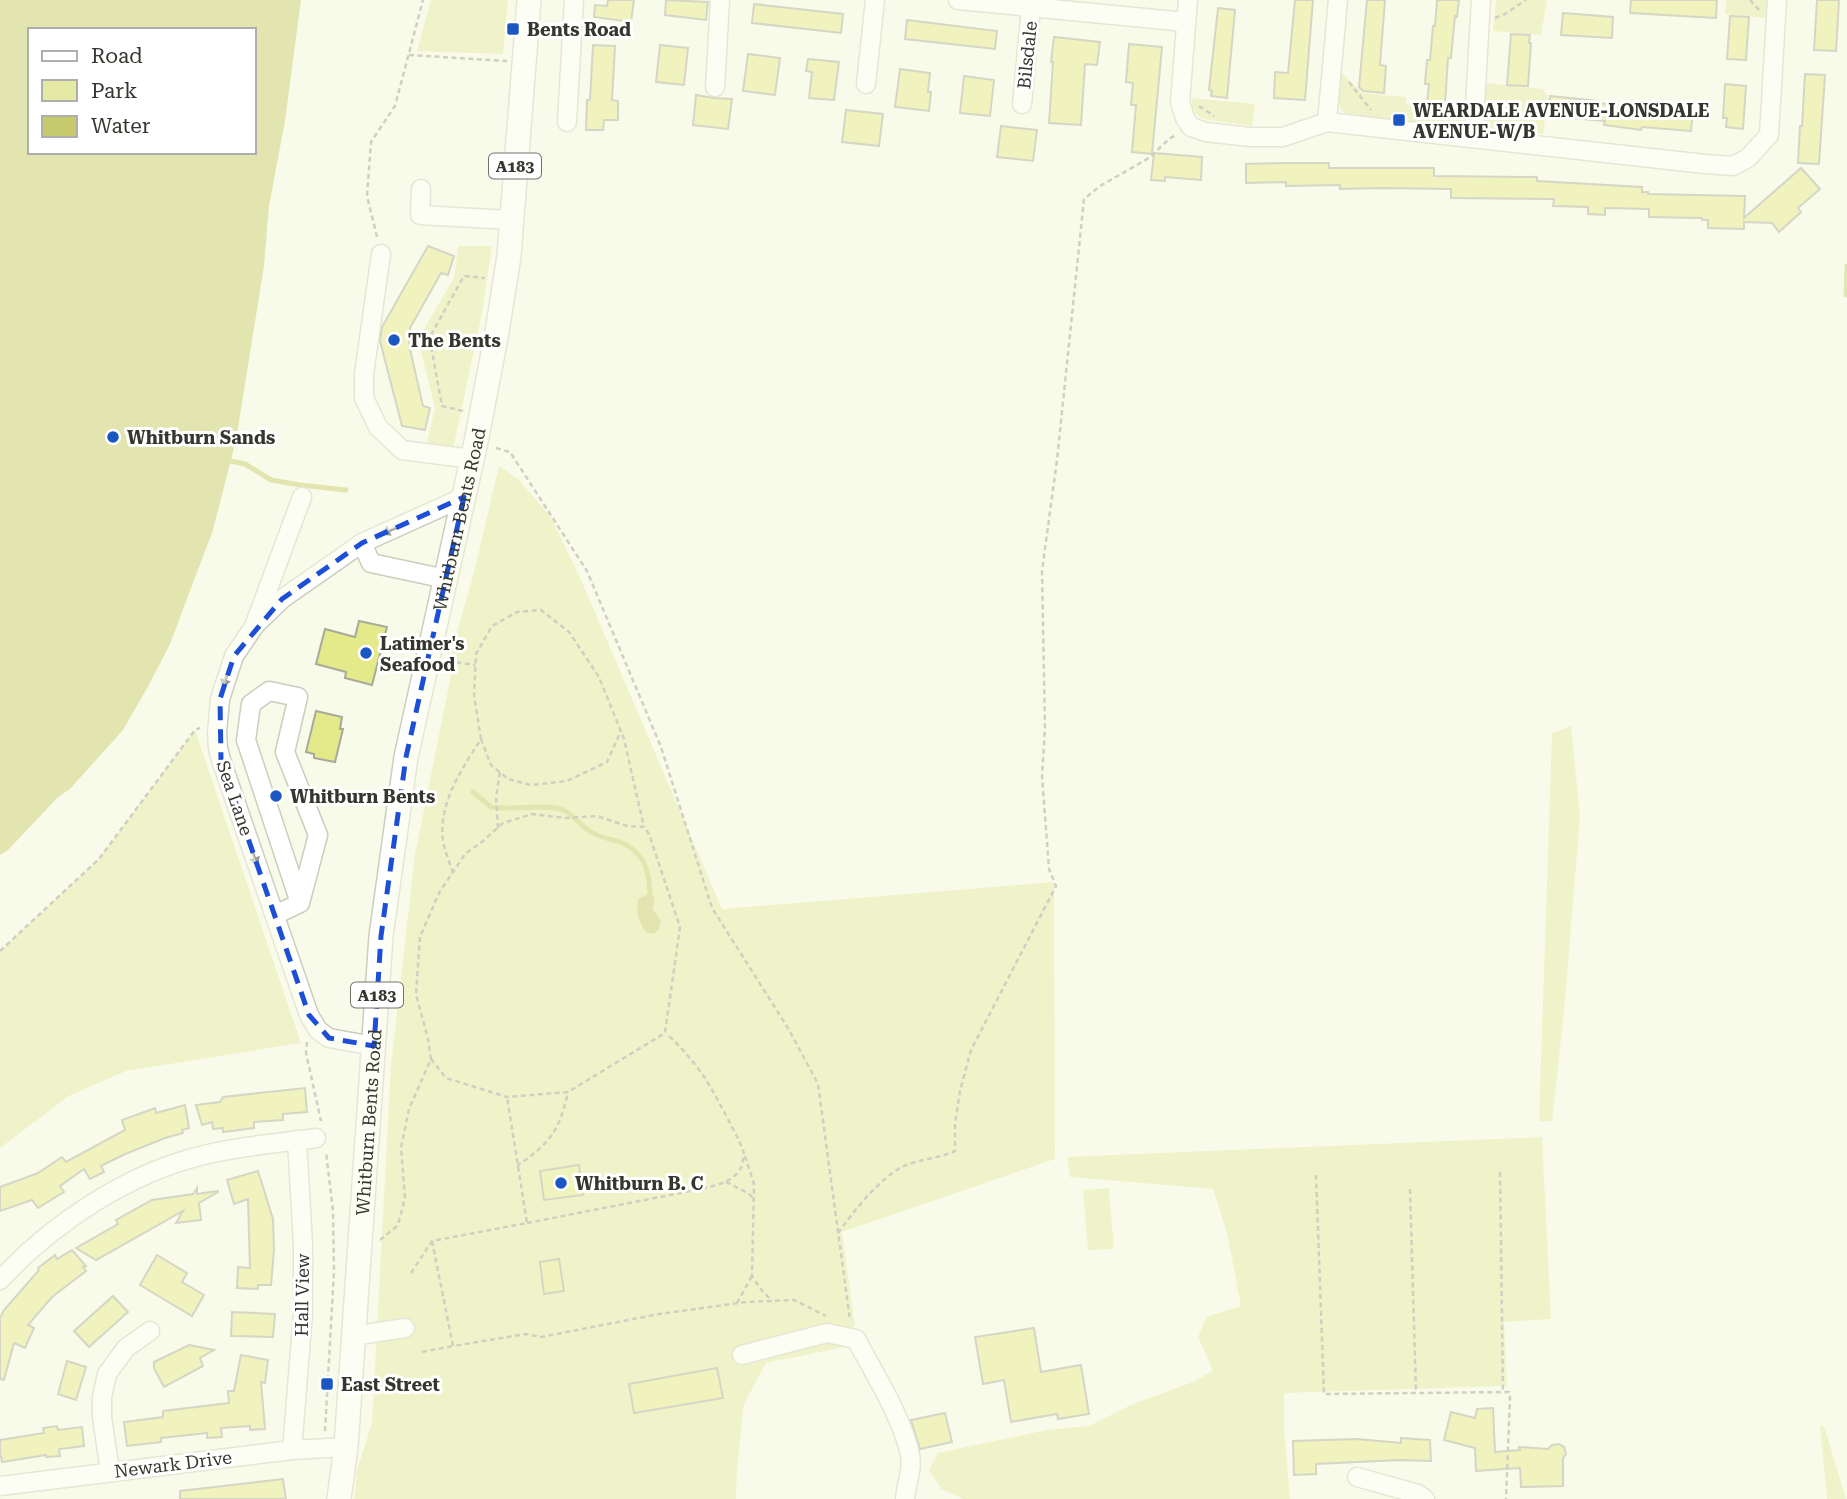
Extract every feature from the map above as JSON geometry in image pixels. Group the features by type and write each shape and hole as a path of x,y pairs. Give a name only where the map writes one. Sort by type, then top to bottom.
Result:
{"main road":[{"name":"Whitburn Bents Road","path":"339,1499 335,1448 353,1336 381,936 407,757 446,579 459,500 474,451 497,332 509,256 529,0"}],"street":[{"path":"568,122 574,0"},
{"path":"715,87 720,0"},
{"path":"866,85 875,0"},
{"path":"958,0 1186,22"},
{"path":"1188,0 1180,102 1188,123 1206,132 1250,137 1283,137 1327,122 1733,166 1748,158 1769,135 1777,0"},
{"path":"1327,122 1338,0"},
{"path":"1473,138 1481,0"},
{"name":"Bilsdale","path":"1022,104 1031,7"},
{"path":"421,189 420,215 512,220"},
{"path":"380,254 364,374 364,398 377,426 402,450 474,451"},
{"path":"255,625 302,497"},
{"name":"Sea Lane","path":"318,1030 309,1015 221,760 218,748 220,699 234,656 255,625 282,599 362,543 459,500"},
{"path":"362,543 371,563 446,579"},
{"path":"275,915 300,903 318,835 285,752 298,697 269,691 251,704 246,740 300,903"},
{"path":"318,1030 330,1038 374,1046"},
{"path":"0,1280 18,1261 84,1209 153,1171 233,1148 321,1137"},
{"name":"Hall View","path":"292,1450 303,1314 303,1245 297,1140"},
{"path":"353,1336 405,1328"},
{"path":"110,1472 102,1416 102,1397 107,1374 126,1348 150,1331"},
{"path":"742,1355 827,1333 856,1339 901,1425 911,1456 905,1499"},
{"name":"Newark Drive","path":"0,1486 292,1450 335,1448"},
{"path":"1357,1477 1418,1494 1425,1499"}],"path":[{"path":"380,254 367,196 371,142 396,106 423,0"},
{"path":"1479,24 1505,14 1525,0"},
{"path":"408,55 514,61"},
{"path":"1333,62 1386,129"},
{"path":"838,1233 883,1180 904,1166 955,1151 956,1113 971,1050 1056,886 1049,869 1042,776 1045,728 1042,571 1057,460 1084,199 1100,186 1149,158 1188,123"},
{"path":"473,414 442,407 431,346 432,334 464,276 485,278"},
{"path":"474,451 510,452 587,571 661,747 712,908 788,1028 818,1084 849,1315 856,1339"},
{"path":"621,731 607,762 568,781 531,785 508,779 491,765 481,739 474,695 476,654 492,626 517,612 541,610 569,632 599,677 621,731 624,739 644,827 649,834 680,927 666,1034"},
{"path":"429,658 475,664"},
{"path":"0,951 99,859 195,730 218,720"},
{"path":"453,873 443,841 444,809 460,772 481,739"},
{"path":"498,828 496,807 500,772"},
{"path":"644,827 627,826 597,816 532,814 503,823 465,854 439,893 420,937 416,994 431,1059 446,1078 507,1097 568,1092 666,1034"},
{"path":"318,1030 307,1040 306,1052 333,1211 335,1448"},
{"path":"666,1034 681,1047 706,1079 744,1153 754,1184 752,1276 737,1303"},
{"path":"379,1241 397,1226 399,1221 405,1198 401,1148 409,1109 431,1059"},
{"path":"517,1168 546,1143 558,1126 568,1092"},
{"path":"507,1097 527,1223"},
{"path":"411,1273 432,1241 726,1182 737,1174 744,1153"},
{"path":"1500,1172 1503,1392"},
{"path":"1316,1175 1324,1394 1509,1392 1506,1499"},
{"path":"726,1182 754,1198"},
{"path":"1410,1189 1416,1393"},
{"path":"432,1241 453,1346"},
{"path":"752,1276 772,1301"},
{"path":"422,1352 526,1334 541,1337 659,1314 737,1303 794,1300 834,1319"}],"highlighted area":[{"path":"464,497 406,757 381,936 374,1046 329,1038 309,1015 221,760 220,699 234,656 282,599 362,543"}],"green space":[{"path":"431,0 508,0 503,54 417,51"},
{"path":"1496,0 1547,0 1541,35 1493,31"},
{"path":"1726,0 1768,0 1765,18 1725,14"},
{"path":"1340,71 1362,93 1406,97 1406,104 1470,108 1470,119 1461,126 1452,128 1349,117 1338,101"},
{"path":"1487,83 1543,89 1548,97 1543,134 1492,131 1484,114"},
{"path":"1192,98 1255,104 1252,126 1199,117 1192,108"},
{"path":"458,246 492,246 482,313 453,449 426,446 435,408 418,339 454,278"},
{"path":"499,466 518,479 550,516 579,575 722,909 1054,882 1055,1159 842,1232 855,1326 843,1329 855,1345 766,1363 744,1404 736,1499 354,1499 357,1470 372,1423 391,1065 415,854 455,655 451,653 474,572"},
{"path":"1571,726 1580,816 1552,1121 1539,1121 1552,733"},
{"path":"195,730 301,1043 126,1071 69,1096 0,1148 0,951 99,859"},
{"path":"1542,1137 1551,1319 1504,1322 1507,1386 1284,1393 1290,1499 963,1499 941,1489 929,1470 938,1453 1047,1430 1089,1426 1133,1404 1193,1382 1213,1371 1198,1337 1206,1317 1241,1306 1227,1233 1213,1189 1070,1177 1067,1157"},
{"path":"1109,1188 1114,1249 1088,1250 1083,1190"},
{"path":"1820,1426 1824,1426 1846,1499 1827,1499"}],"water":[{"name":"Whitburn Sands","path":"0,0 301,0 285,121 269,206 264,266 236,440 213,530 170,644 123,730 70,789 58,797 8,850 0,855"},
{"path":"650,893 655,898 653,909 661,921 654,934 646,932 638,912 638,899"}],"building":[{"path":"608,0 634,0 631,22 594,17 595,5 607,6"},
{"path":"666,0 708,2 706,20 665,15"},
{"path":"1295,0 1313,0 1305,100 1274,98 1275,72 1288,73"},
{"path":"1367,0 1385,0 1380,65 1386,66 1384,93 1363,91 1359,87"},
{"path":"1437,0 1459,0 1451,58 1448,58 1445,104 1427,103 1429,84 1425,84"},
{"path":"1631,0 1717,0 1716,18 1630,13"},
{"path":"1817,0 1839,0 1836,51 1814,50"},
{"path":"754,4 843,14 841,33 752,23"},
{"path":"1218,8 1235,10 1227,98 1211,96 1212,91 1209,90"},
{"path":"1563,13 1613,17 1612,38 1561,35"},
{"path":"1730,16 1749,17 1746,60 1727,59"},
{"path":"907,20 997,31 995,49 905,39"},
{"path":"1511,34 1530,35 1528,86 1507,85"},
{"path":"1054,37 1100,42 1097,65 1085,64 1081,125 1049,123"},
{"path":"1129,44 1162,47 1152,154 1132,152 1136,105 1131,105 1133,83 1126,82"},
{"path":"593,45 615,46 612,100 618,101 618,120 604,120 603,130 586,130"},
{"path":"660,45 688,48 684,85 656,82"},
{"path":"748,54 780,58 775,95 743,91"},
{"path":"808,59 839,62 834,100 809,98 812,72 806,71"},
{"path":"900,69 930,73 929,111 895,107"},
{"path":"1805,74 1825,75 1819,164 1798,163"},
{"path":"964,76 994,80 990,116 960,113"},
{"path":"1725,84 1746,86 1743,129 1726,127 1727,118 1723,118"},
{"path":"696,95 732,99 728,129 693,125"},
{"path":"1550,96 1660,110 1693,110 1691,131 1642,127 1641,130 1604,125 1605,121 1548,116"},
{"path":"846,110 883,114 879,146 842,142"},
{"path":"1001,126 1037,130 1033,161 997,157"},
{"path":"1154,153 1202,157 1201,180 1165,177 1165,181 1151,180"},
{"path":"1329,163 1329,168 1434,168 1434,176 1537,177 1537,181 1642,187 1642,192 1648,194 1745,196 1744,218 1801,168 1820,189 1798,208 1801,212 1779,232 1772,223 1744,222 1744,229 1708,228 1708,220 1702,218 1649,217 1649,209 1605,208 1605,215 1588,214 1588,207 1553,206 1554,199 1451,198 1451,189 1340,189 1340,185 1286,186 1286,182 1246,183 1246,164"},
{"name":"The Bents","path":"428,246 454,256 448,275 441,273 410,328 409,345 423,406 430,408 425,430 402,426 380,341 382,327"},
{"path":"359,621 387,627 372,685 345,678 346,672 316,664 325,629 355,637"},
{"path":"316,711 342,717 340,729 343,729 335,762 314,758 314,754 306,752"},
{"path":"305,1088 307,1112 283,1114 283,1120 254,1122 254,1128 223,1132 223,1128 213,1129 212,1122 202,1125 196,1105 220,1102 223,1097"},
{"path":"185,1105 189,1128 182,1130 183,1133 123,1155 101,1166 104,1172 90,1179 84,1169 60,1186 64,1192 38,1208 32,1200 0,1211 0,1187 38,1173 62,1157 66,1162 125,1130 122,1120 155,1108 156,1113"},
{"name":"Whitburn B. C","path":"579,1165 583,1195 544,1200 540,1171"},
{"path":"258,1171 273,1219 271,1285 258,1285 258,1289 237,1288 238,1267 250,1268 248,1199 234,1204 227,1180"},
{"path":"197,1188 197,1194 218,1191 199,1203 201,1220 176,1223 183,1211 96,1260 76,1248 118,1224 116,1220 152,1200 193,1194"},
{"path":"72,1250 86,1266 83,1267 86,1271 52,1297 28,1325 34,1328 25,1348 14,1343 4,1380 0,1379 0,1318 4,1310 38,1268 55,1255 57,1259"},
{"path":"157,1255 187,1273 182,1282 204,1295 192,1316 140,1285"},
{"path":"559,1259 564,1291 544,1294 540,1262"},
{"path":"113,1296 128,1312 89,1347 74,1331"},
{"path":"232,1312 275,1314 273,1337 231,1336"},
{"path":"1034,1328 1041,1372 1081,1365 1089,1414 1058,1419 1057,1414 1011,1422 1004,1380 983,1384 975,1337"},
{"path":"189,1345 214,1350 200,1358 203,1366 164,1387 154,1368 154,1362"},
{"path":"241,1355 268,1360 265,1383 261,1382 265,1429 250,1430 250,1426 221,1428 222,1437 207,1438 207,1433 161,1438 161,1442 127,1446 124,1422 163,1417 163,1411 229,1403 228,1391 234,1391"},
{"path":"67,1361 86,1367 76,1400 58,1394"},
{"path":"717,1368 723,1398 634,1413 629,1384"},
{"path":"1493,1408 1495,1452 1520,1450 1519,1447 1548,1449 1559,1444 1564,1447 1566,1454 1563,1458 1563,1486 1521,1487 1520,1468 1476,1471 1475,1448 1444,1440 1451,1412 1475,1418 1477,1409"},
{"path":"945,1413 952,1442 920,1449 911,1420"},
{"path":"57,1426 58,1430 82,1427 84,1446 59,1449 60,1456 46,1455 2,1462 0,1440 44,1433 43,1428"},
{"path":"1401,1438 1430,1440 1431,1461 1316,1464 1316,1474 1294,1475 1293,1441 1357,1439 1401,1443"},
{"path":"283,1479 286,1499 180,1499 180,1491"}],"waterway":[{"path":"1846,295 1847,266"},
{"path":"226,460 245,464 271,480 346,490"},
{"path":"473,792 491,807 502,808"},
{"path":"500,808 561,809 594,834 626,845 643,861 650,893"}],"place":[{"name":"Bents Road","path":"513,29"},
{"name":"WEARDALE AVENUE-LONSDALE AVENUE-W/B","path":"1399,120"},
{"name":"The Bents","path":"394,340"},
{"name":"Whitburn Sands","path":"113,437"},
{"name":"Latimer's Seafood","path":"366,653"},
{"name":"Whitburn Bents","path":"276,796"},
{"name":"Whitburn B. C","path":"561,1183"},
{"name":"East Street","path":"327,1384"}]}
